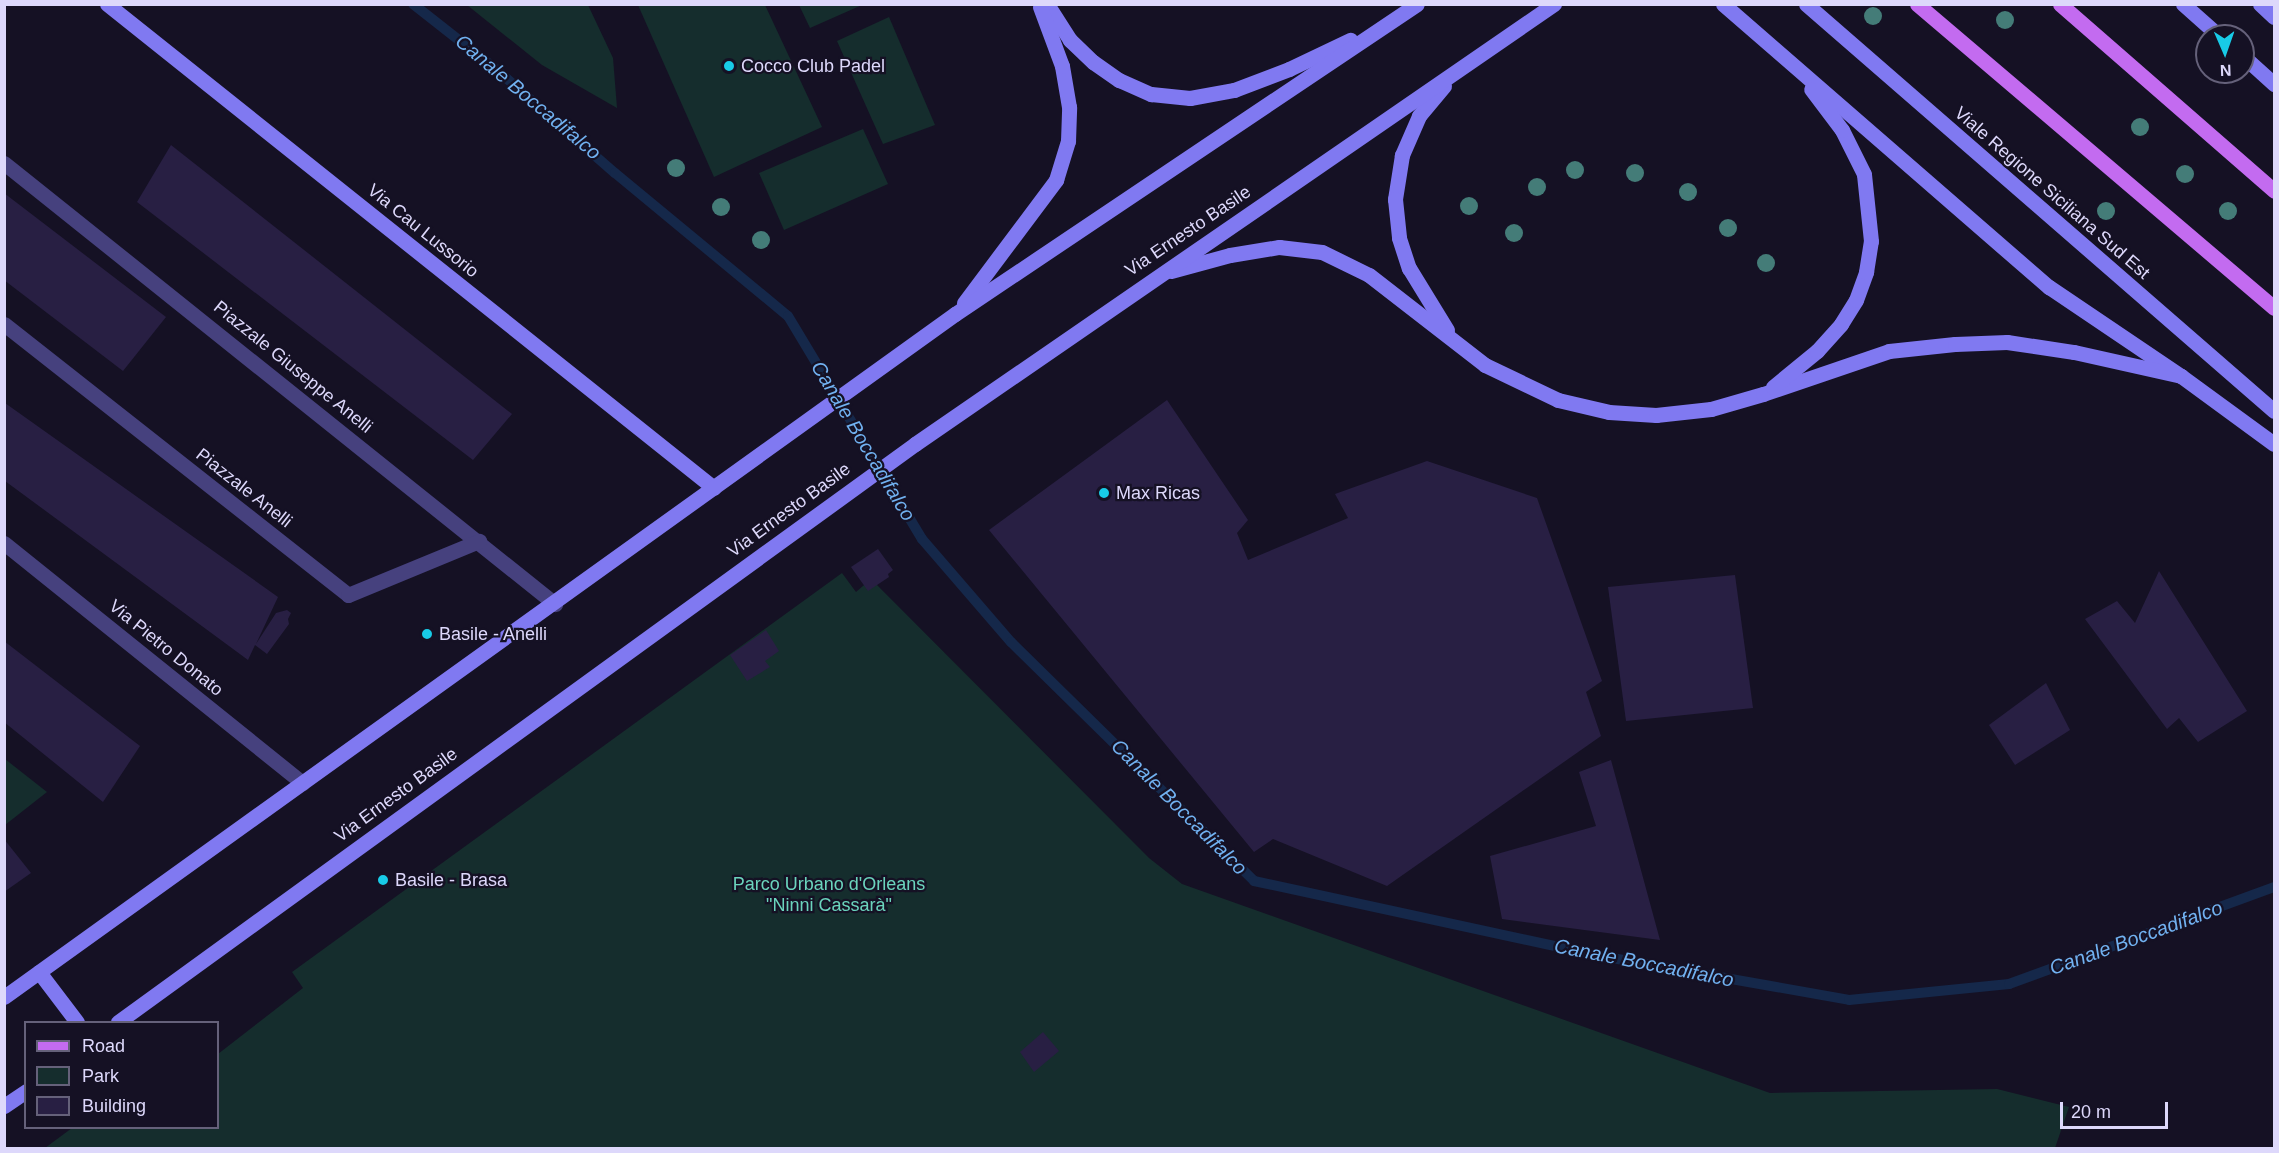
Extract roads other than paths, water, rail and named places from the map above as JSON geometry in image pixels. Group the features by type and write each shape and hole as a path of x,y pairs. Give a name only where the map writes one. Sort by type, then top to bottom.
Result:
{"main road":[{"path":"1917,4 2274,308"},
{"path":"2060,4 2274,191"}],"street":[{"name":"Via Cau Lussorio","path":"107,4 714,488"},
{"path":"956,314 1056,180 1068,141 1069,107 1062,66 1039,4"},
{"path":"1047,4 1070,40 1119,81 1151,94 1190,98 1234,90 1289,69 1401,15"},
{"path":"4,997 956,314 1417,4"},
{"name":"Via Ernesto Basile","path":"121,1021 915,444 1554,4"},
{"path":"1723,4 2049,287 2181,376 2274,444"},
{"name":"Viale Regione Siciliana Sud Est","path":"1806,4 2274,411"},
{"path":"2183,4 2206,24"},
{"path":"2260,4 2274,17"},
{"path":"1763,394 1817,351 1841,324 1856,300 1866,272 1871,241 1864,174 1842,130 1792,65"},
{"path":"2255,67 2274,84"},
{"path":"1453,340 1409,268 1399,238 1395,199 1402,155 1419,116 1458,70"},
{"name":"Piazzale Giuseppe Anelli","path":"4,163 555,603"},
{"path":"1159,274 1230,255 1279,247 1322,252 1370,275 1485,365 1558,400 1609,412 1656,416 1711,409 1763,394 1889,351 1955,344 2007,342 2074,352 2181,376"},
{"name":"Piazzale Anelli","path":"4,324 348,595 480,541"},
{"name":"Via Pietro Donato","path":"4,543 303,783"},
{"path":"39,972 76,1021"},
{"path":"4,1106 24,1092"}],"waterway":[{"name":"Canale Boccadifalco","path":"413,4 498,71 615,173 788,316 922,539 1011,642 1254,881 1595,955 1849,1000 2009,984 2274,887"}],"place":[{"name":"Cocco Club Padel","path":"729,66"},
{"name":"Max Ricas","path":"1104,493"},
{"name":"Basile - Anelli","path":"427,634"},
{"name":"Basile - Brasa","path":"383,880"}],"park label":[{"name":"Parco Urbano d'Orleans \"Ninni Cassarà\"","path":"829,895"}]}
